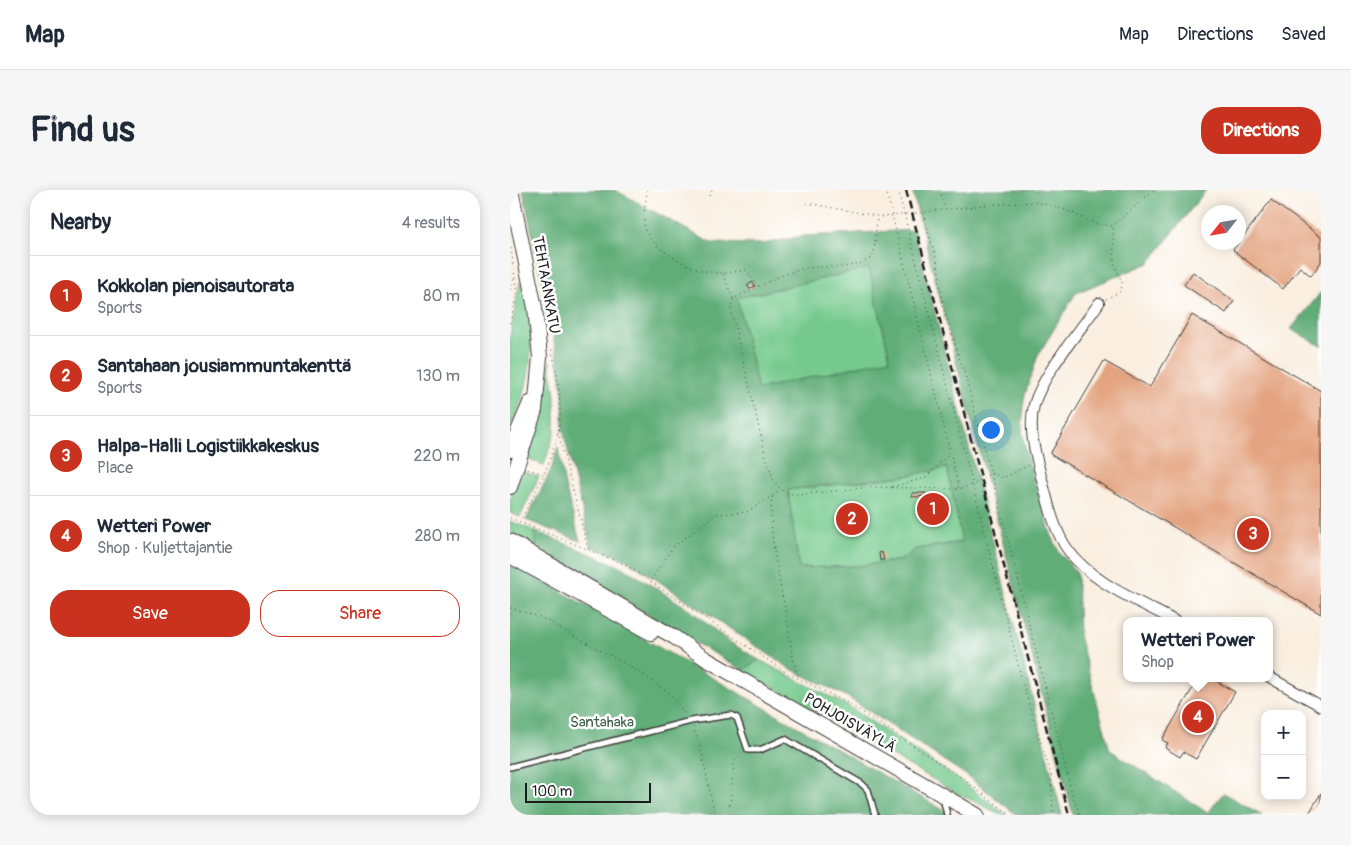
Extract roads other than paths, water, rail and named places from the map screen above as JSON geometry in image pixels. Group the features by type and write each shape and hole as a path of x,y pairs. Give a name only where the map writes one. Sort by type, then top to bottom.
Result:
{"main road":[{"name":"TEHTAANKATU","path":"510,487 536,410 540,357 539,336 511,190"},
{"name":"TEHTAANKATU","path":"510,450 537,386"},
{"name":"POHJOISVÄYLÄ","path":"510,541 674,637 706,659 977,815"},
{"name":"POHJOISVÄYLÄ","path":"510,556 669,643 706,659"}],"street":[{"path":"1099,303 1041,386 1032,417 1034,444 1038,463 1058,532 1074,557 1089,572 1168,617"},
{"path":"1273,678 1321,706"}],"lane":[{"path":"510,767 691,721 731,716 738,718 748,750 760,750 785,739 862,784 868,790 875,815"},
{"path":"942,795 946,815"}],"railway":[{"path":"906,190 1069,815"}],"place":[{"name":"Kokkolan pienoisautorata","path":"933,509"},
{"name":"Santahaan jousiammuntakenttä","path":"852,519"},
{"name":"Halpa-Halli Logistiikkakeskus","path":"1253,534"},
{"name":"Wetteri Power","path":"1198,717"}],"park label":[{"name":"Santahaka","path":"602,722"}]}
